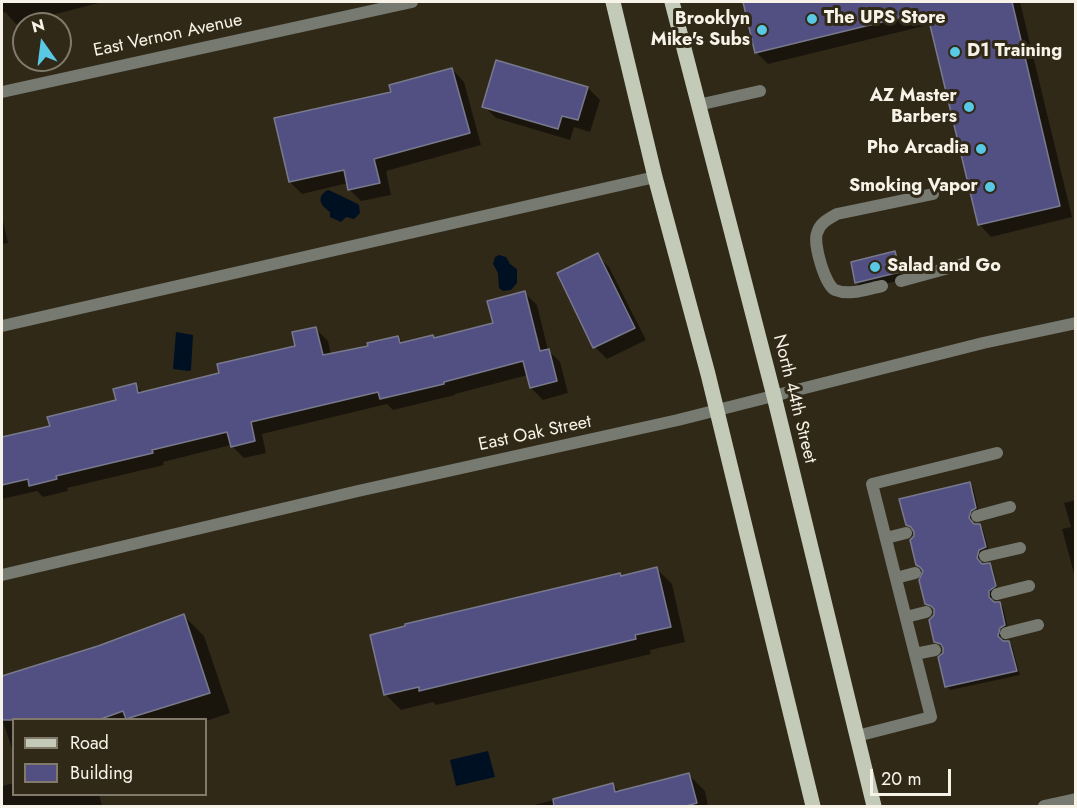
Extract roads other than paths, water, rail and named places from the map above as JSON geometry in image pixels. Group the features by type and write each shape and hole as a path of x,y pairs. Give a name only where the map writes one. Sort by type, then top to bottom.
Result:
{"main road":[{"path":"613,2 655,177 717,411 813,807"},
{"name":"North 44th Street","path":"672,2 774,396 874,807"}],"street":[{"name":"East Vernon Avenue","path":"2,92 412,2"},
{"path":"698,105 760,91"},
{"path":"2,326 655,177"},
{"path":"882,286 846,293 832,289 821,264 816,234 824,221 837,214 933,194"},
{"path":"901,281 963,264"},
{"name":"East Oak Street","path":"2,575 347,494 717,411 1076,323"},
{"path":"857,736 931,717 872,484 997,453"},
{"path":"977,516 1010,507"},
{"path":"886,538 906,533"},
{"path":"985,556 1020,548"},
{"path":"896,578 915,573"},
{"path":"996,594 1029,586"},
{"path":"906,617 926,612"},
{"path":"1006,633 1038,625"},
{"path":"915,654 935,650"},
{"path":"1044,807 1076,799"}],"water":[{"path":"328,190 359,205 360,213 354,219 346,217 341,222 330,217 330,212 321,201 322,196"},
{"path":"499,255 506,257 517,269 517,283 511,290 503,291 499,288 498,273 493,264 495,257"},
{"path":"176,332 193,335 191,370 189,371 173,369"},
{"path":"488,751 495,777 456,786 450,760"}],"place":[{"name":"The UPS Store","path":"812,19"},
{"name":"Brooklyn Mike's Subs","path":"762,30"},
{"name":"D1 Training","path":"955,52"},
{"name":"AZ Master Barbers","path":"969,107"},
{"name":"Pho Arcadia","path":"981,149"},
{"name":"Smoking Vapor","path":"990,187"},
{"name":"Salad and Go","path":"875,267"}]}
